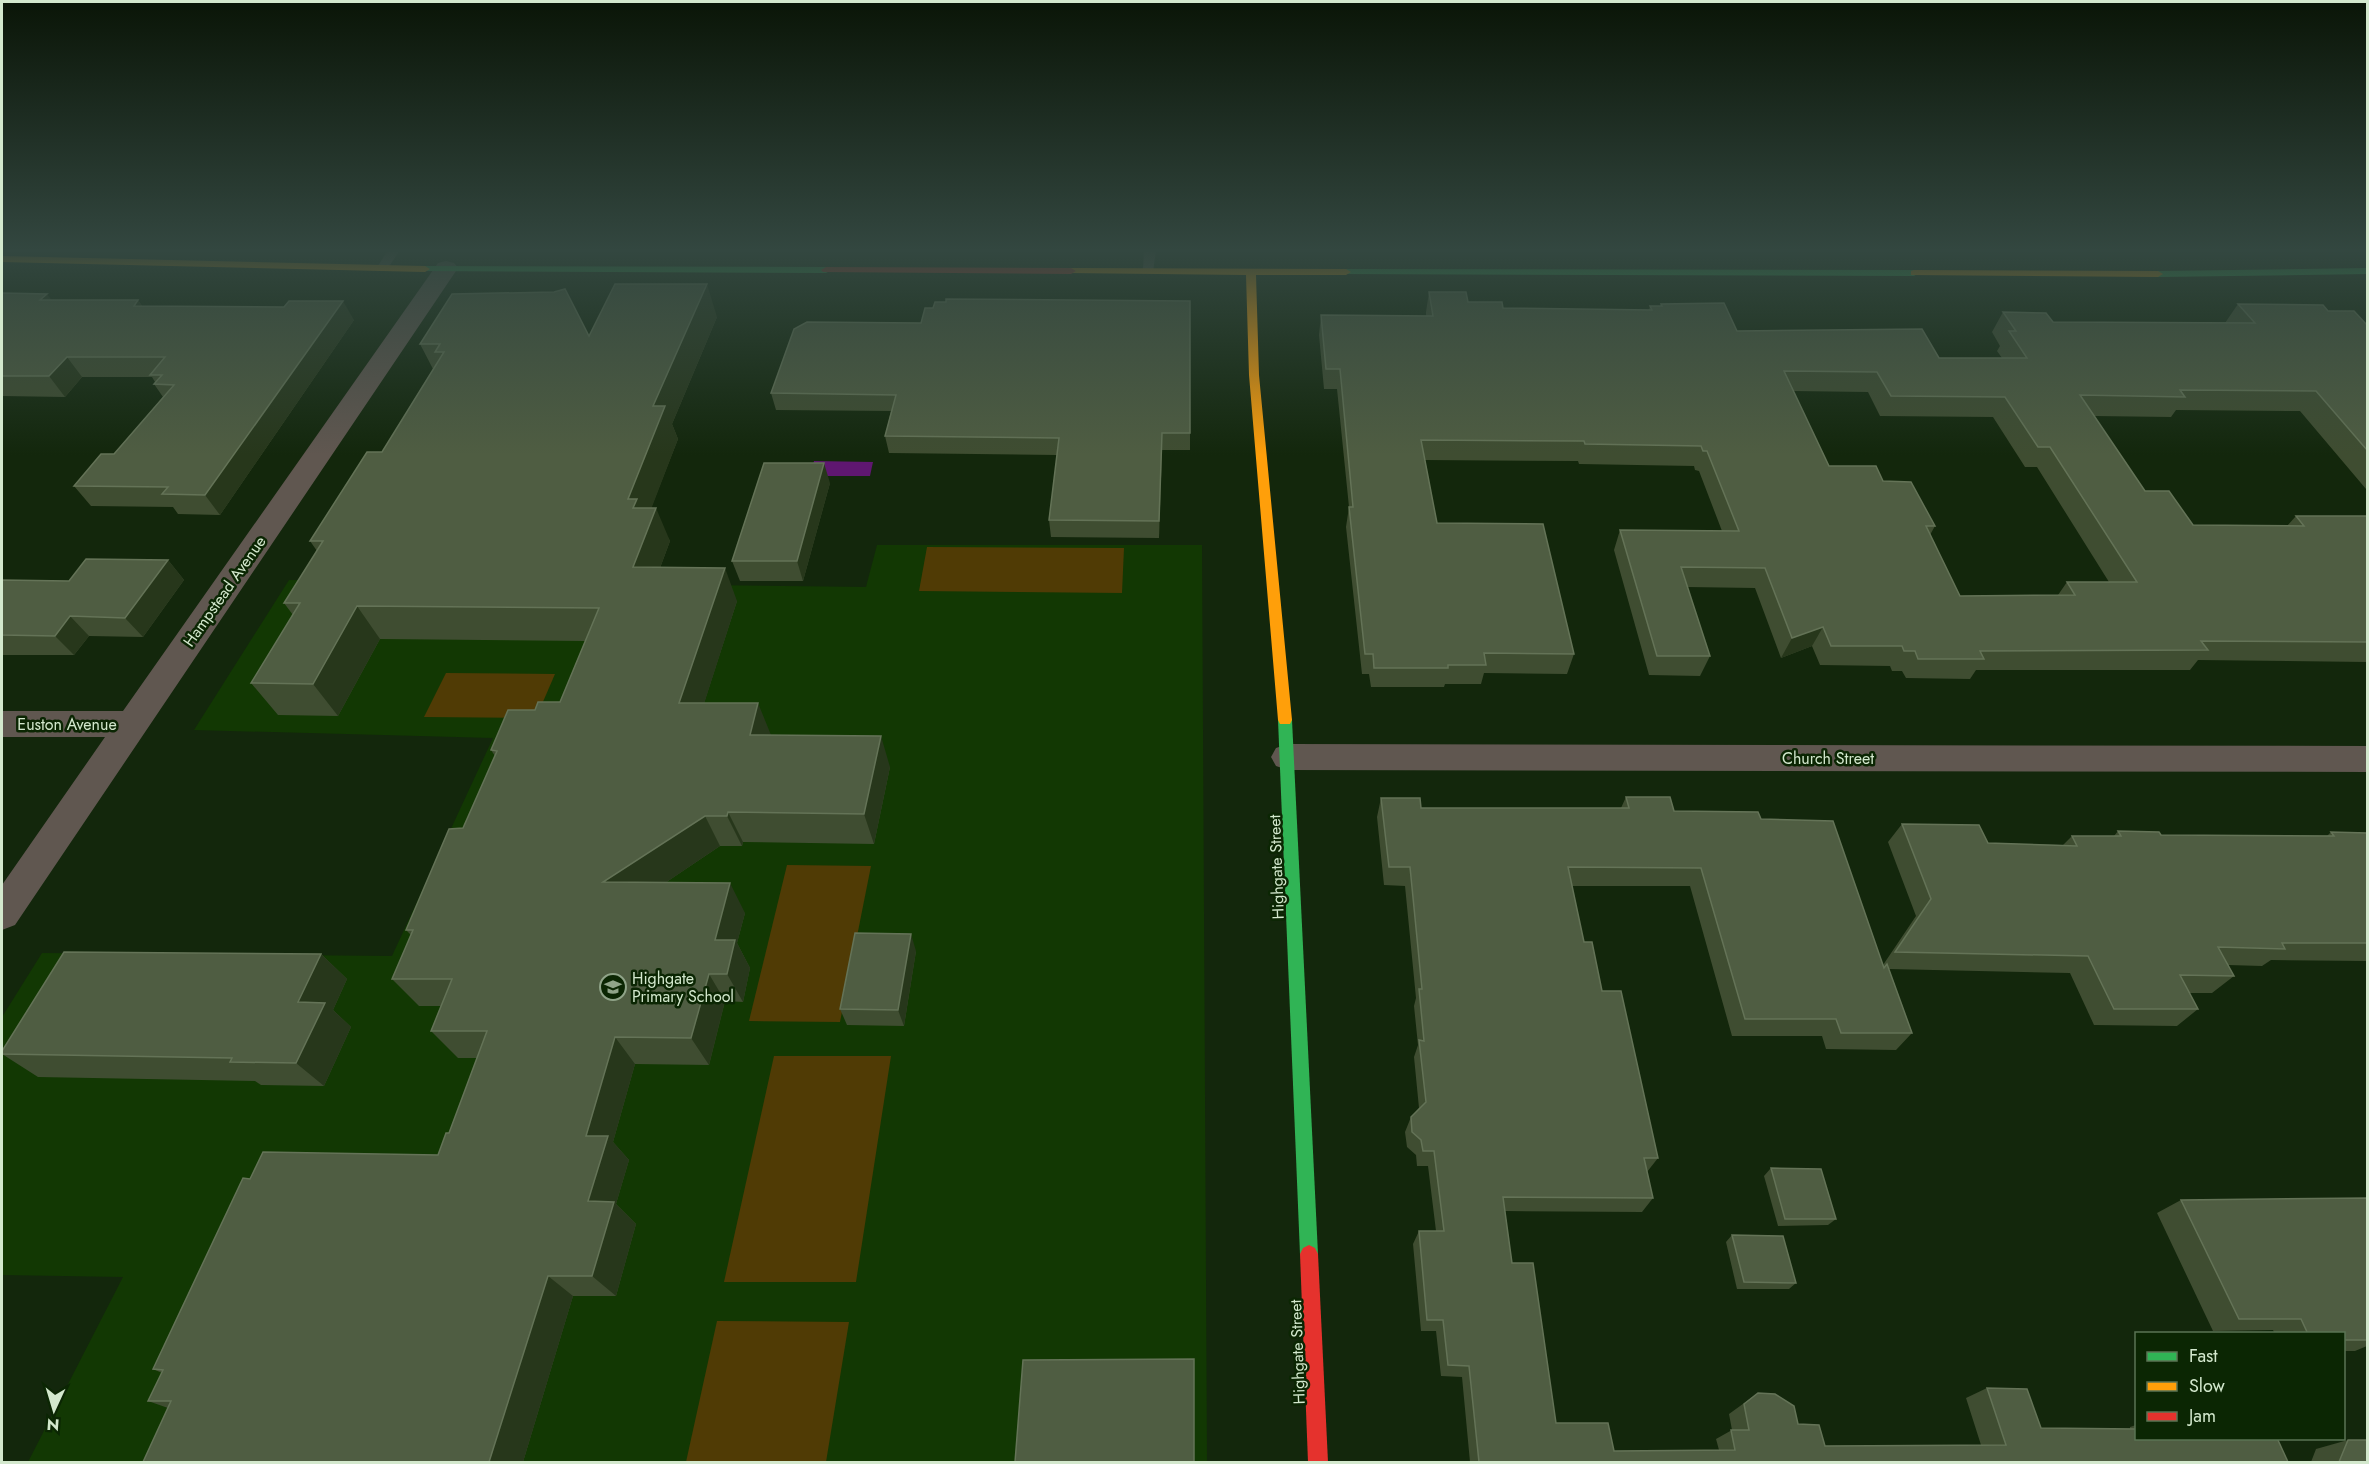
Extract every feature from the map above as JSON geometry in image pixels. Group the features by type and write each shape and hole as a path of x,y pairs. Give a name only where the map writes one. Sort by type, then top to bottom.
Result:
{"main road":[{"name":"Highgate Street","path":"1252,318 1254,375 1288,757 1318,1462"}],"street":[{"name":"Hampstead Avenue","path":"2,914 411,318"},
{"name":"Euston Avenue","path":"2,724 133,724"},
{"name":"Church Street","path":"1288,757 2367,759"}],"shaded area":[{"path":"814,461 873,462 870,476 810,476"},
{"name":"Highgate Primary School","path":"877,545 1202,545 1207,1462 28,1462 123,1277 2,1275 2,1017 42,953 392,956 493,738 194,730 289,580 866,587"},
{"path":"927,547 1124,548 1122,593 919,591"},
{"path":"446,673 555,674 536,718 424,717"},
{"path":"787,865 871,866 840,1022 749,1021"},
{"path":"774,1056 891,1056 856,1282 724,1282"},
{"path":"717,1321 849,1322 826,1462 686,1462"}],"building":[{"path":"2,318 331,318 205,495 162,494 168,487 74,486 101,454 114,454 174,385 154,384 162,375 150,375 165,357 67,357 49,376 2,376"},
{"path":"436,318 580,318 589,336 598,318 692,318 653,406 665,406 628,499 637,499 633,508 656,508 633,567 725,568 679,703 758,703 750,735 881,736 864,814 728,812 727,816 705,816 603,882 730,883 715,940 735,940 727,974 709,974 691,1038 615,1037 586,1136 608,1136 588,1201 614,1202 592,1276 548,1276 489,1462 143,1462 171,1401 148,1401 163,1370 153,1369 243,1178 250,1179 263,1152 438,1155 446,1133 449,1133 487,1031 431,1031 452,979 392,979 413,930 406,930 449,829 463,828 497,751 491,750 508,710 535,710 538,702 560,702 599,608 357,606 313,684 251,683 300,603 284,603 323,541 310,541 367,452 382,452 444,352 435,352 440,344 420,344"},
{"path":"922,318 1190,318 1190,433 1162,433 1159,521 1049,520 1059,438 885,436 896,395 771,393 794,329 807,322 921,323"},
{"path":"1321,318 1731,318 1737,331 1922,329 1939,358 2027,358 2009,331 2016,331 2007,318 2050,318 2053,322 2255,323 2251,318 2361,318 2367,325 2367,450 2316,391 2180,390 2185,397 2080,395 2145,491 2169,491 2193,525 2304,526 2296,516 2367,516 2367,642 2201,641 2208,650 1980,651 1984,659 1918,659 1915,651 1904,651 1902,646 1831,646 1823,627 1792,638 1765,568 1681,567 1710,656 1657,656 1620,530 1739,531 1707,451 1703,451 1701,446 1585,444 1584,441 1421,440 1437,523 1543,524 1574,654 1484,653 1486,665 1448,665 1448,668 1374,668 1373,654 1365,654 1349,507 1353,507 1340,369 1326,369","holes":["1784,371 1877,372 1891,396 2005,397 2038,447 2050,447 2137,582 2067,582 2075,595 1960,596 1926,526 1935,526 1911,482 1883,481 1876,466 1829,466"]},
{"path":"764,463 824,463 797,561 732,561"},
{"path":"86,559 168,560 125,618 70,616 55,636 2,635 2,580 69,581"},
{"path":"1626,797 1670,797 1674,811 1758,812 1761,819 1833,821 1884,968 1887,964 1912,1033 1841,1033 1836,1019 1745,1019 1701,868 1568,867 1584,942 1592,942 1602,991 1621,991 1658,1158 1644,1158 1653,1198 1503,1197 1512,1263 1533,1263 1556,1423 1608,1423 1614,1451 1735,1450 1731,1430 1749,1430 1744,1404 1758,1393 1775,1394 1794,1406 1798,1424 1819,1425 1825,1446 2006,1445 1987,1388 2027,1389 2041,1428 2135,1429 2135,1440 2278,1440 2288,1462 1479,1462 1469,1366 1448,1365 1443,1320 1427,1320 1419,1231 1444,1231 1434,1151 1423,1151 1421,1140 1412,1132 1411,1117 1426,1102 1419,1040 1424,1041 1419,989 1422,989 1410,867 1389,867 1381,798 1420,798 1421,808 1629,808"},
{"path":"1902,824 1979,825 1988,843 2077,846 2072,836 2121,836 2118,831 2159,832 2161,835 2334,836 2331,832 2367,833 2367,943 2282,943 2285,949 2218,947 2234,976 2180,975 2198,1009 2114,1009 2088,956 1895,952 1931,899"},
{"path":"855,933 911,934 898,1010 840,1009"},
{"path":"64,952 321,954 298,1002 325,1003 296,1063 230,1062 232,1058 2,1054"},
{"path":"1771,1168 1821,1169 1836,1219 1785,1219"},
{"path":"2367,1198 2367,1340 2345,1340 2345,1332 2307,1332 2301,1319 2239,1319 2181,1200"},
{"path":"1732,1235 1783,1236 1796,1283 1744,1282"},
{"path":"1194,1359 1194,1462 1015,1462 1023,1360"},
{"path":"2348,1440 2367,1440 2367,1462 2339,1462"}],"traffic: fast":[{"path":"1285,720 1309,1254"}],"traffic: slow":[{"path":"1252,318 1254,375 1285,720"}],"traffic: jam":[{"path":"1309,1254 1318,1462"}],"place":[{"name":"Highgate Primary School","path":"613,987"}]}
